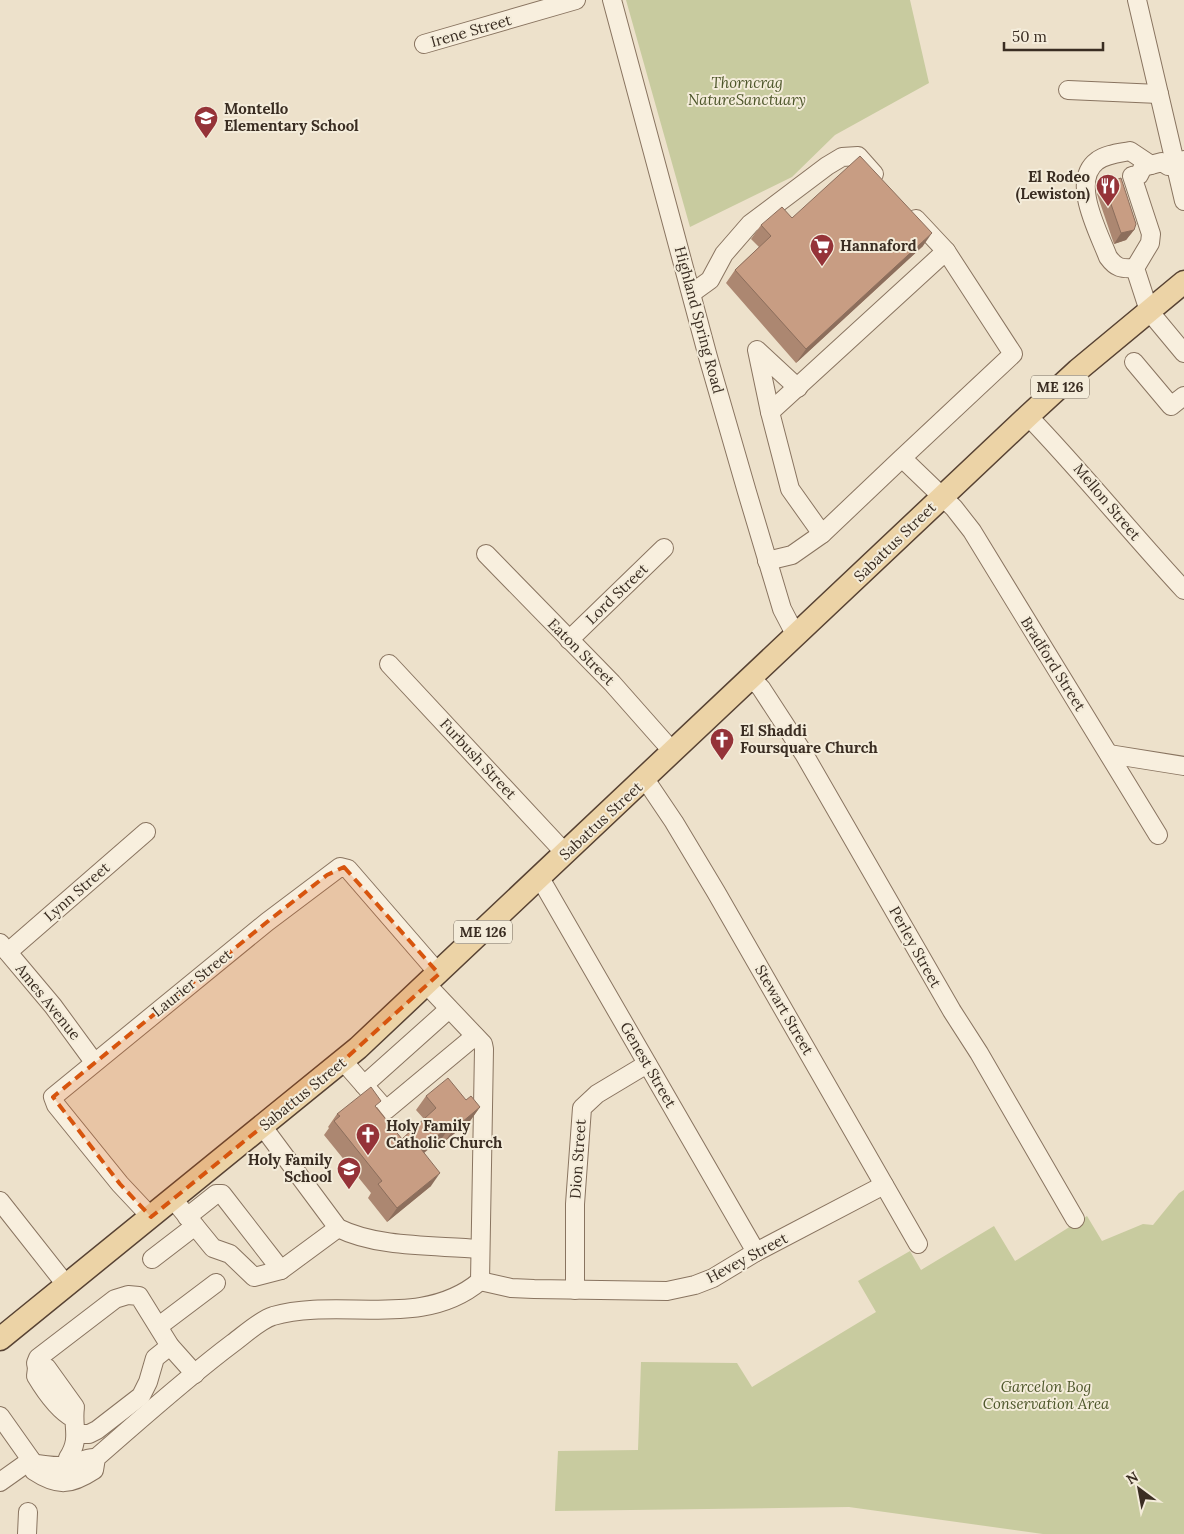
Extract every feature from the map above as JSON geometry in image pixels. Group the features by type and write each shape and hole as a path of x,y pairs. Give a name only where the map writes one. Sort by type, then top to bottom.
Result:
{"main road":[{"name":"Sabattus Street","path":"0,1339 263,1128 343,1061 566,854 1028,416 1184,282"}],"street":[{"name":"Irene Street","path":"424,44 576,0"},
{"name":"Highland Spring Road","path":"612,0 767,561 782,609 796,636"},
{"path":"1137,0 1159,94 1163,166 1184,201"},
{"path":"1068,90 1159,94"},
{"path":"1134,268 1122,269 1114,266 1108,257 1085,195 1085,180 1089,169 1097,160 1112,154 1130,151 1163,166"},
{"path":"692,293 710,280 724,254 750,224 827,166 842,157 858,156 885,186"},
{"path":"1134,268 1150,243 1151,234 1132,176 1163,166"},
{"path":"767,561 792,555 822,534 1013,354 946,251 905,207"},
{"path":"770,412 946,251"},
{"path":"1134,268 1148,311 1184,353"},
{"path":"798,388 757,350 770,412 790,489 822,534"},
{"path":"1134,362 1172,406 1184,396"},
{"name":"Mellon Street","path":"1028,416 1072,461 1118,517 1184,590"},
{"name":"Bradford Street","path":"902,458 972,531 1158,835"},
{"name":"Lord Street","path":"569,640 664,548"},
{"name":"Eaton Street","path":"486,554 612,683 673,752"},
{"name":"Furbush Street","path":"389,664 566,854"},
{"name":"Perley Street","path":"751,678 761,688 804,754 943,997 979,1053 1076,1219"},
{"path":"1110,754 1184,766"},
{"name":"Stewart Street","path":"644,779 674,822 712,884 918,1244"},
{"name":"Lynn Street","path":"4,947 146,832"},
{"name":"Laurier Street","path":"151,1217 120,1184 54,1101 56,1093 267,922 340,867 348,869 433,979"},
{"name":"Genest Street","path":"540,878 756,1252"},
{"name":"Ames Avenue","path":"4,947 53,1006 94,1062"},
{"path":"0,1416 33,1462 34,1471 48,1481 64,1483 80,1479 94,1470 96,1458 194,1374 272,1316 326,1309 366,1311 413,1308 444,1300 471,1288 480,1281 479,1249 484,1049 475,1036 449,1009 433,979"},
{"path":"364,1085 449,1009"},
{"path":"343,1061 386,1110 475,1036"},
{"name":"Dion Street","path":"575,1290 575,1204 582,1108 597,1094 647,1064"},
{"path":"263,1128 338,1228 352,1235 375,1240 479,1249"},
{"name":"Hevey Street","path":"480,1281 512,1288 575,1290 667,1290 695,1285 713,1278 756,1252 884,1185"},
{"path":"152,1259 191,1222 216,1194 222,1194 281,1270"},
{"path":"173,1199 213,1248 230,1254 254,1277 281,1270 338,1228"},
{"path":"0,1201 67,1286"},
{"path":"159,1326 216,1283"},
{"path":"69,1465 68,1458 74,1448 75,1406 47,1368 37,1368 36,1363 38,1358 115,1299 128,1295 139,1296 170,1346 194,1374"},
{"path":"75,1426 90,1434 141,1396 148,1382 155,1358 170,1346"},
{"path":"0,1482 33,1462 52,1467 69,1465 87,1457 96,1458"},
{"path":"27,1534 28,1512"}],"highlighted area":[{"path":"344,867 439,974 343,1061 151,1217 120,1184 53,1097 267,922 327,875"}],"green space":[{"name":"Thorncrag NatureSanctuary","path":"626,0 910,0 929,83 835,135 792,177 690,227"},
{"name":"Garcelon Bog Conservation Area","path":"1184,1190 1184,1534 1043,1534 849,1507 555,1511 558,1451 638,1450 641,1362 737,1363 752,1387 876,1312 858,1281 910,1251 921,1270 994,1226 1015,1261 1087,1216 1102,1241 1143,1224 1153,1225 1179,1193"}],"building":[{"name":"Hannaford","path":"860,156 932,233 806,349 735,270 771,236 761,225 782,207 792,218"},
{"path":"1121,178 1136,224 1134,230 1121,233 1104,184"},
{"name":"Holy Family Catholic Church","path":"448,1078 466,1100 471,1096 480,1107 455,1128 452,1124 421,1149 440,1173 397,1208 378,1184 382,1181 334,1121 340,1116 337,1114 371,1087 381,1101 375,1106 402,1139 436,1108 426,1096"}],"place":[{"name":"Montello Elementary School","path":"206,139"},
{"name":"El Rodeo (Lewiston)","path":"1108,207"},
{"name":"Hannaford","path":"822,267"},
{"name":"El Shaddi Foursquare Church","path":"722,761"},
{"name":"Holy Family Catholic Church","path":"368,1156"},
{"name":"Holy Family School","path":"349,1190"}]}
